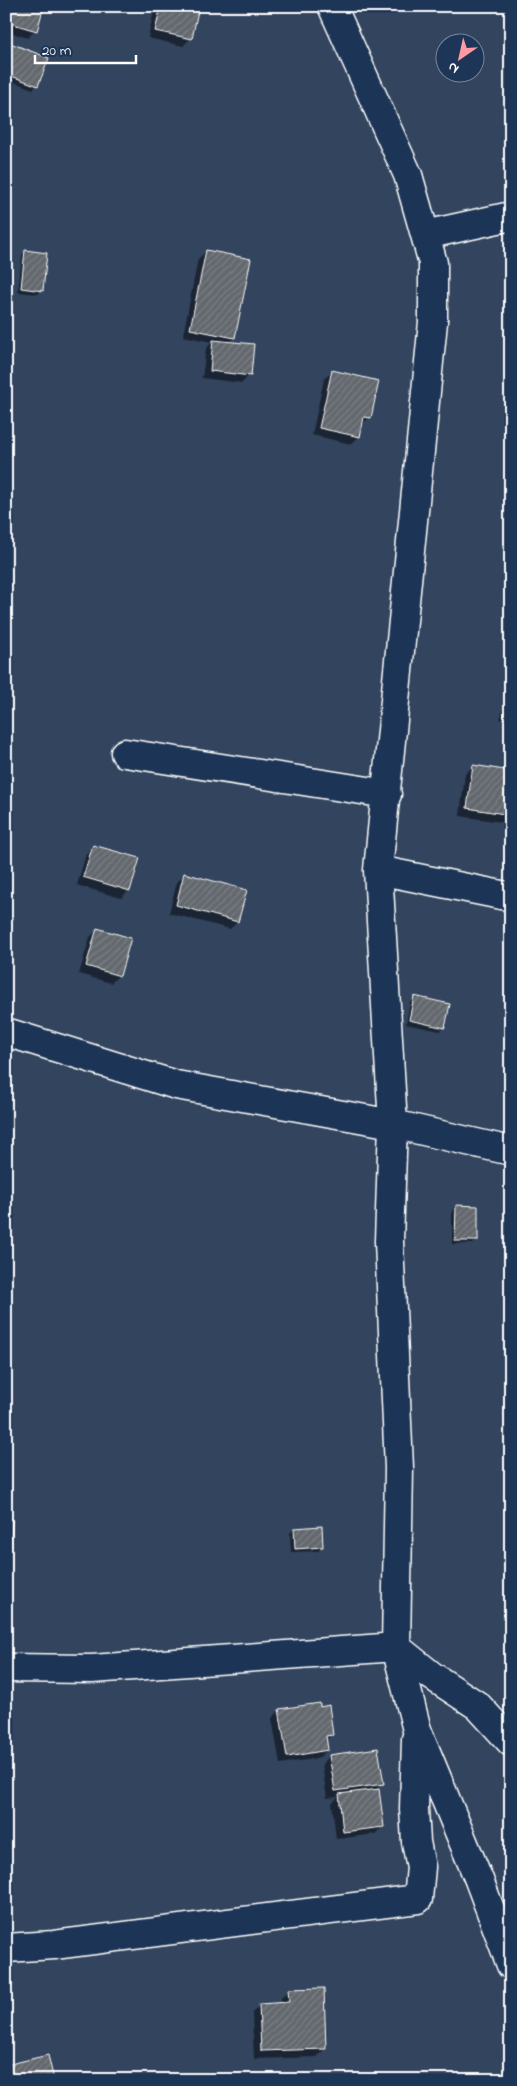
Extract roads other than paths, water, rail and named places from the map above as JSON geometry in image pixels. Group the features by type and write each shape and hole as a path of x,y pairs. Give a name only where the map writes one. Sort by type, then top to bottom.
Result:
{"street":[{"path":"332,6 408,176 433,262 434,322 378,870 392,1124 389,1241 399,1468 396,1647 417,1730 479,1880 511,1965"},
{"path":"425,235 511,216"},
{"path":"125,752 387,794"},
{"path":"378,870 511,896"},
{"path":"6,1032 176,1085 392,1124 511,1151"},
{"path":"6,1668 92,1669 396,1647 432,1676 478,1706 511,1742"},
{"path":"6,1948 54,1945 418,1900 422,1867 416,1842 414,1809 417,1730"}]}
